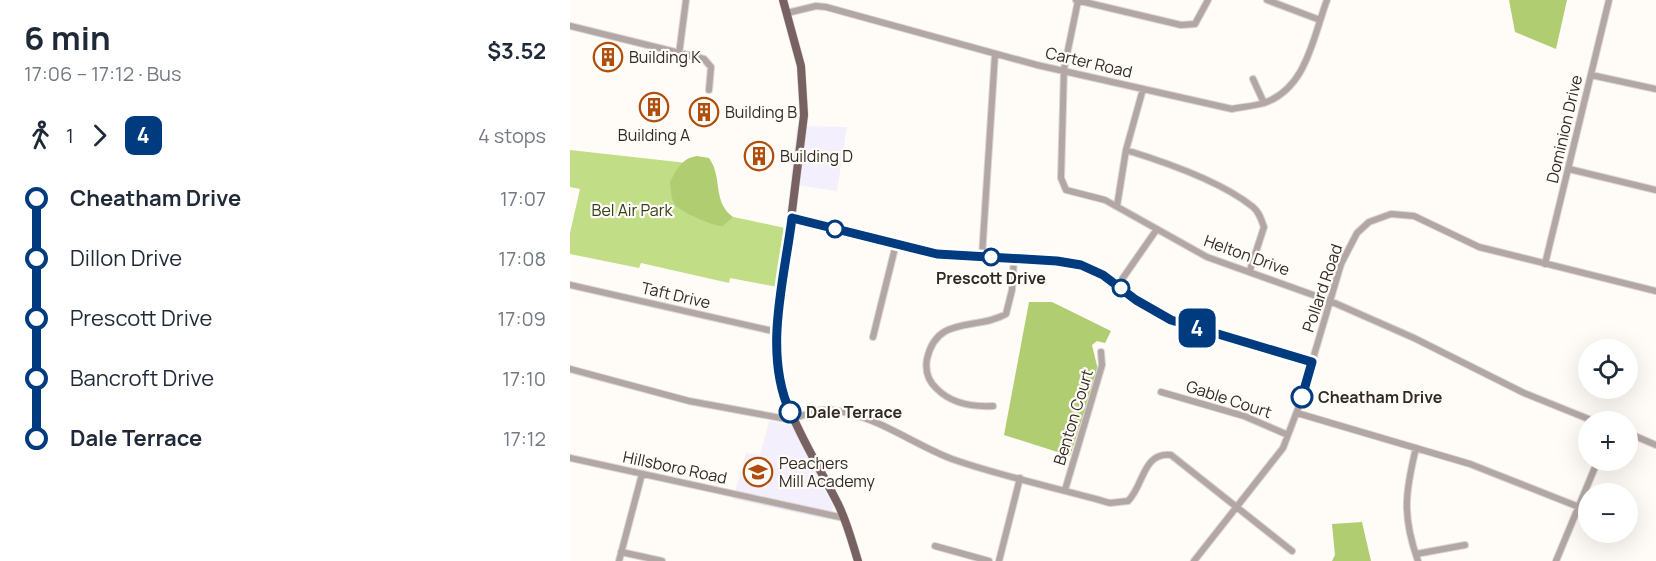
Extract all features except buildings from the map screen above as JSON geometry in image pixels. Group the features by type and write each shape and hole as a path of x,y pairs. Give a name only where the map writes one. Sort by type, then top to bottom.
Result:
{"main road":[{"path":"783,0 801,66 804,100 777,332 778,373 793,419 844,518 858,561"}],"street":[{"path":"679,54 686,0"},
{"path":"1077,0 1180,25 1195,24 1208,0"},
{"name":"Helton Drive","path":"1077,0 1064,69 1061,178 1066,190 1117,206 1208,257 1250,270 1330,301 1414,338 1524,393 1578,415"},
{"path":"1267,0 1320,20"},
{"name":"Carter Road","path":"787,14 816,6 826,7 995,54 1143,88 1203,105 1232,109 1264,103 1293,83 1306,62 1327,0"},
{"name":"Dominion Drive","path":"1545,264 1609,0"},
{"path":"570,26 708,62 711,67 709,90"},
{"path":"982,256 995,54"},
{"path":"1591,75 1656,89"},
{"path":"1253,79 1264,103"},
{"path":"1117,206 1126,150 1143,88"},
{"path":"1126,150 1163,161 1254,207 1264,227 1250,270"},
{"path":"1569,169 1656,190"},
{"name":"Pollard Road","path":"1194,561 1274,460 1288,435 1297,413 1341,264 1357,233 1369,222 1391,214 1414,216 1479,248 1656,291"},
{"path":"792,218 937,254 1074,264 1097,272 1136,300 1171,320 1312,362"},
{"path":"1118,285 1157,229"},
{"path":"873,337 896,244"},
{"path":"993,406 977,407 950,397 933,384 926,366 929,350 949,329 999,319 1006,314 1012,290 1014,259"},
{"name":"Taft Drive","path":"570,285 777,332"},
{"name":"Benton Court","path":"1065,490 1102,365 1101,352"},
{"path":"570,369 689,401 793,419 820,410 837,411 887,426 924,447 955,460 1110,502 1124,502 1135,494 1152,459 1166,454 1179,459 1292,551"},
{"name":"Gable Court","path":"1161,392 1244,416 1288,435"},
{"path":"1297,413 1498,474 1578,507"},
{"path":"1638,438 1656,446"},
{"path":"1416,448 1406,488 1408,526 1417,558 1465,545"},
{"name":"Hillsboro Road","path":"570,458 844,518"},
{"path":"619,561 642,474"},
{"path":"999,561 1020,478"},
{"path":"1556,561 1578,509"},
{"path":"935,546 989,561"},
{"path":"621,552 662,561"}],"shaded area":[{"path":"797,126 847,127 837,191 790,184"},
{"path":"769,421 802,427 823,468 816,473 833,506 830,520 733,499 746,453 760,455"}],"green space":[{"path":"1509,0 1567,0 1556,49 1515,32"},
{"name":"Bel Air Park","path":"570,150 714,166 711,199 724,215 785,228 778,287 730,278 729,283 641,263 639,268 570,254 570,233 580,189 570,187"},
{"path":"697,156 709,158 716,173 722,204 733,217 723,226 691,215 674,203 670,182 687,159"},
{"path":"1029,302 1052,302 1111,331 1105,343 1097,341 1092,345 1098,370 1070,456 1004,435"},
{"path":"1362,522 1371,561 1332,561 1335,555 1332,524"}],"bus line":[{"name":"4","path":"790,412 779,379 776,341 792,218 937,254 1066,262 1089,268 1110,279 1145,306 1171,320 1312,362 1302,397"}],"place":[{"name":"Building K","path":"608,57"},
{"name":"Building A","path":"654,107"},
{"name":"Building B","path":"704,112"},
{"name":"Building D","path":"759,156"},
{"name":"Prescott Drive","path":"991,257"},
{"name":"Cheatham Drive","path":"1302,397"},
{"name":"Dale Terrace","path":"790,412"},
{"name":"Peachers Mill Academy","path":"758,472"}]}
